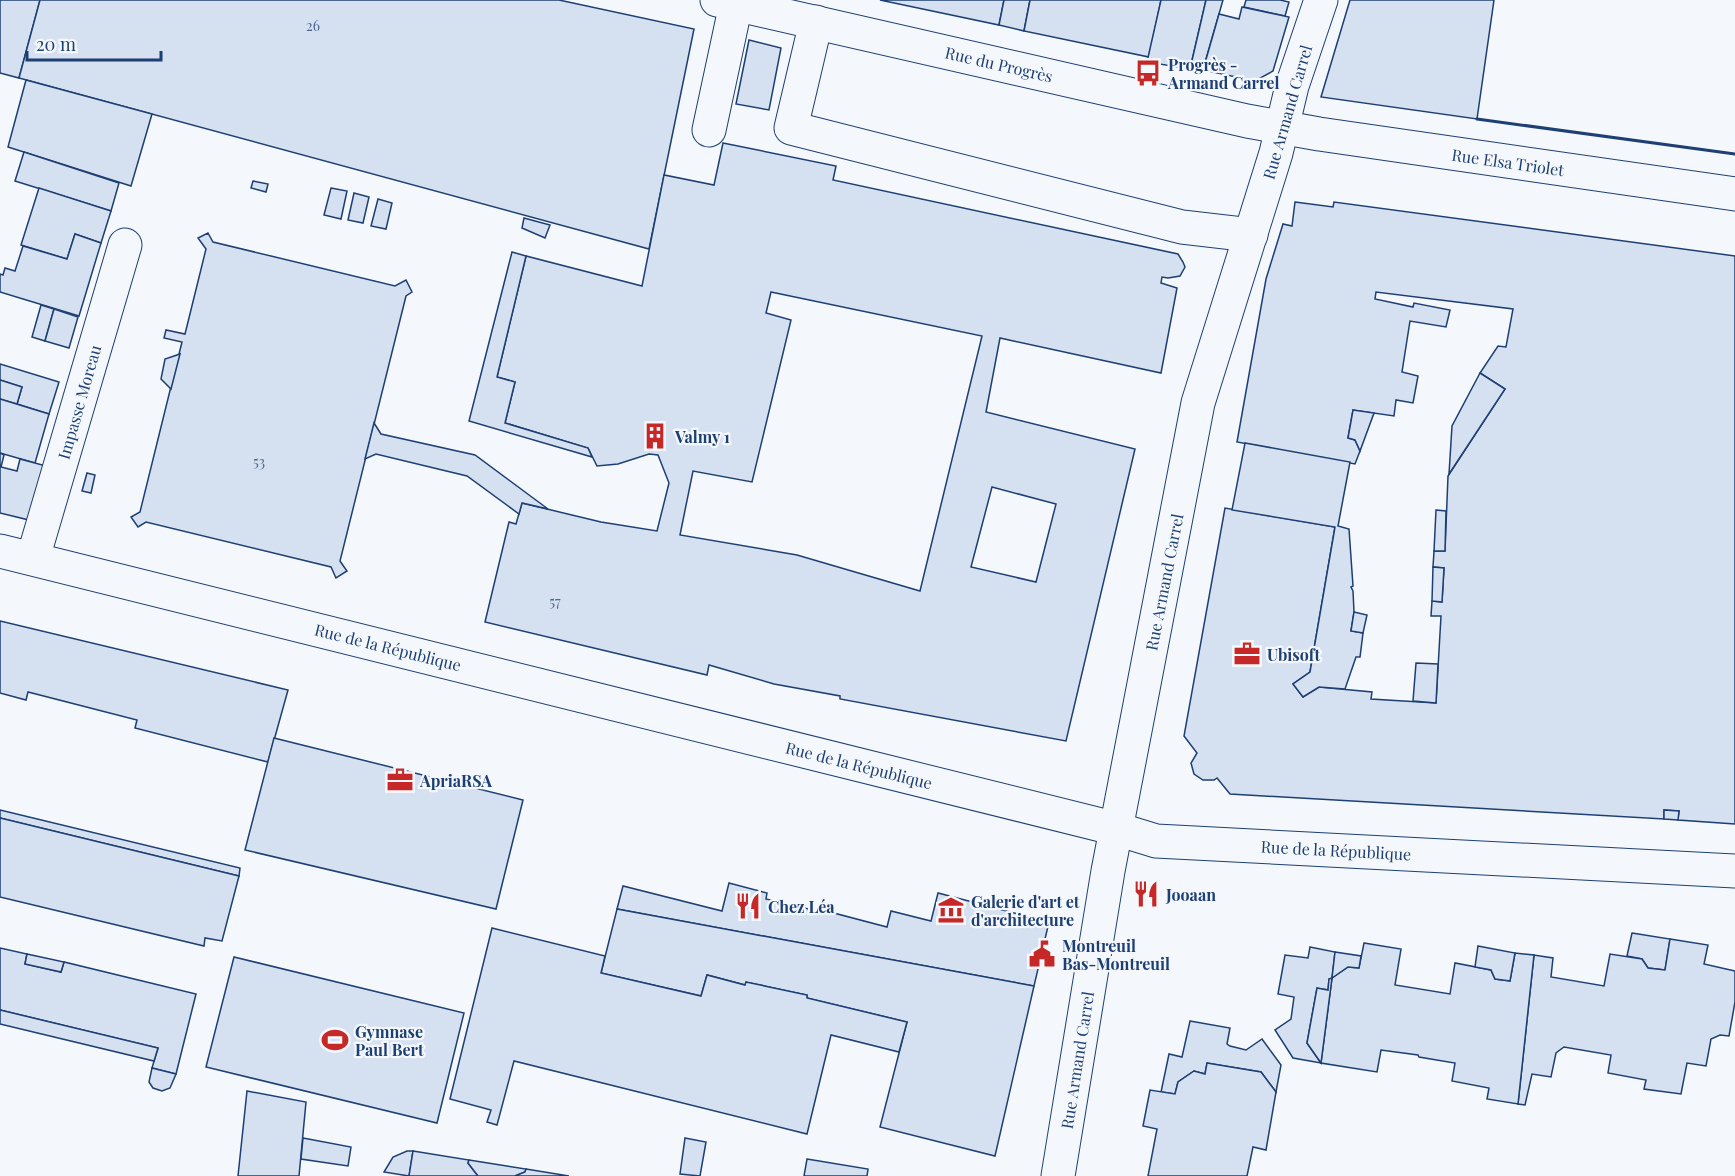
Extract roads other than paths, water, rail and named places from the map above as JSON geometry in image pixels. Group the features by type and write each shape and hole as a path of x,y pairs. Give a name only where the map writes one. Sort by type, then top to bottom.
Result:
{"street":[{"name":"Rue Armand Carrel","path":"1058,1176 1108,871 1198,403 1251,235 1292,86 1321,0"},
{"name":"Rue du Progrès","path":"727,2 1235,118 1282,126"},
{"path":"709,130 727,2"},
{"path":"816,22 791,128 1182,227 1251,235"},
{"name":"Rue Elsa Triolet","path":"1282,126 1319,134 1735,194"},
{"name":"Impasse Moreau","path":"33,558 125,245"},
{"name":"Rue de la République","path":"0,551 1117,829 1156,841 1735,871"}],"place":[{"name":"Progrès - Armand Carrel","path":"1148,73"},
{"name":"Valmy 1","path":"655,436"},
{"name":"Ubisoft","path":"1247,654"},
{"name":"ApriaRSA","path":"400,780"},
{"name":"Jooaan","path":"1146,894"},
{"name":"Chez Léa","path":"748,906"},
{"name":"Galerie d'art et d'architecture","path":"951,910"},
{"name":"Montreuil Bas-Montreuil","path":"1042,954"},
{"name":"Gymnase Paul Bert","path":"335,1040"}]}
